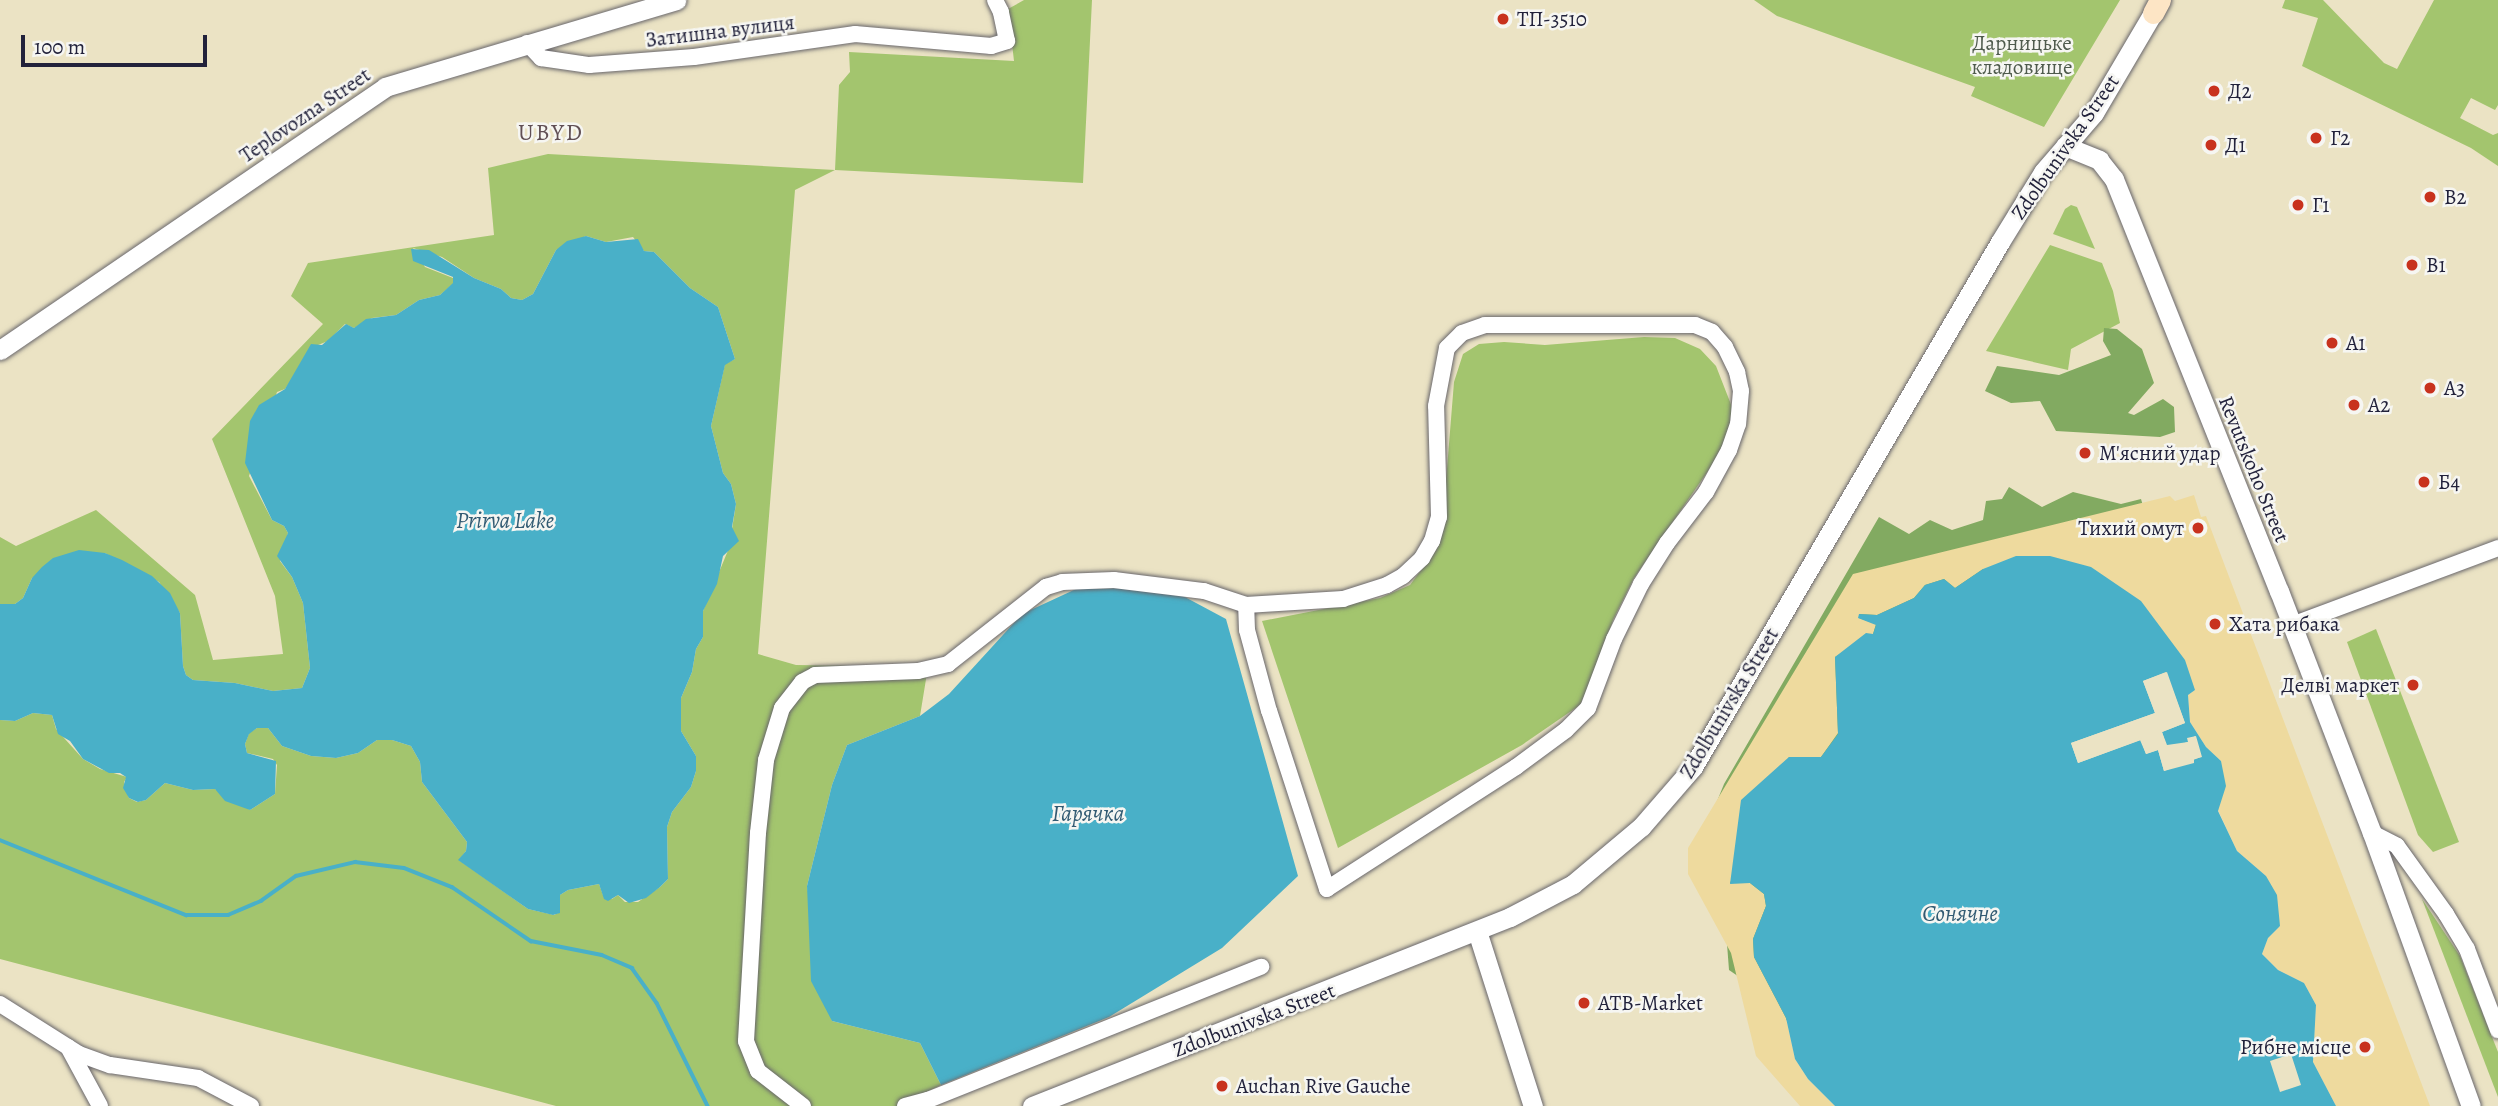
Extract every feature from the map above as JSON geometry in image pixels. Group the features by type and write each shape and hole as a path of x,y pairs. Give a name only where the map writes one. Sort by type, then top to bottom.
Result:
{"street":[{"name":"Teplovozna Street","path":"0,350 385,87 676,0"},
{"name":"Затишна вулиця","path":"527,43 541,58 589,65 694,57 855,34 991,46 1007,41 1001,12 995,0"},
{"name":"Zdolbunivska Street","path":"1032,1106 1477,931 1543,901 1601,863 1641,827 1693,767 1993,254 2043,172 2094,113 2157,6"},
{"name":"Revutskoho Street","path":"2065,146 2099,160 2114,179 2292,625 2472,1106"},
{"path":"803,1106 758,1071 746,1041 758,833 766,760 773,731 790,695 802,682 815,675 918,671 947,664 1046,587 1062,582 1114,580 1204,591 1246,605 1343,598 1387,585 1403,576 1422,558 1432,541 1439,517 1436,406 1447,348 1462,333 1485,325 1695,325 1712,332 1725,347 1737,372 1741,391 1738,424 1729,450 1706,492 1667,542 1641,584 1614,639 1588,708 1566,730 1516,767 1327,889 1269,711 1247,630 1246,605"},
{"path":"2292,625 2498,548"},
{"path":"2372,833 2397,846 2446,914 2467,949 2498,1030"},
{"path":"1477,931 1533,1106"},
{"path":"905,1106 928,1100 1261,967"},
{"path":"0,1004 68,1047 110,1065 198,1078 251,1106"},
{"path":"68,1047 100,1106"}],"green space":[{"path":"1024,0 1092,0 1083,183 835,170 839,85 850,72 849,52 1014,61 1008,9"},
{"name":"Дарницьке кладовище","path":"1754,0 2120,0 2044,127 1971,96 1975,87 1777,16"},
{"path":"2285,0 2323,0 2384,63 2397,69 2434,0 2498,0 2498,105 2495,110 2471,98 2460,118 2493,135 2498,133 2498,166 2471,148 2302,66 2318,18 2282,8"},
{"path":"548,154 835,170 795,190 758,654 796,665 928,667 920,716 847,745 832,785 807,886 832,1021 920,1043 941,1085 897,1106 556,1106 0,959 0,720 15,721 33,713 52,715 56,729 83,759 100,769 127,777 124,782 129,798 137,802 146,800 165,783 193,790 215,789 250,810 275,794 277,765 273,759 247,753 245,744 249,733 257,728 268,728 282,746 311,756 336,758 358,753 377,740 392,740 411,746 420,762 422,782 467,842 466,851 459,860 528,909 554,915 560,912 560,895 568,890 599,884 603,895 612,899 618,895 625,902 638,902 660,887 668,879 667,827 672,812 691,787 696,771 696,756 681,731 681,698 692,672 696,649 703,637 703,611 729,548 736,504 731,484 723,473 711,426 725,364 735,359 718,307 690,288 654,252 644,251 633,237 606,242 586,236 556,250 533,294 522,300 511,298 501,289 474,278 442,257 413,248 425,267 453,278 454,283 440,295 419,300 396,315 372,318 354,328 345,324 328,341 318,345 285,389 277,392 249,476 272,520 284,526 288,533 280,561 292,577 303,603 310,668 302,688 273,691 235,683 193,680 186,675 183,666 180,613 159,582 105,553 32,578 23,598 15,604 0,604 0,537 16,546 96,510 195,595 213,660 283,654 275,596 212,439 323,324 291,296 308,263 494,235 488,168"},
{"path":"2071,205 2077,207 2095,249 2053,234 2065,209"},
{"path":"2050,245 2102,263 2113,291 2120,323 2071,349 2068,370 1986,351"},
{"path":"2104,328 2117,329 2142,349 2154,383 2128,413 2134,415 2163,399 2174,407 2175,432 2160,437 2056,431 2040,401 2011,403 1985,391 1997,366 2059,375 2111,355 2103,341"},
{"path":"1644,337 1675,338 1700,349 1716,366 1732,407 1728,435 1710,468 1634,578 1613,620 1599,663 1580,705 1522,745 1338,848 1262,621 1380,598 1410,585 1436,550 1446,481 1454,382 1463,354 1479,344 1504,342 1545,345"},
{"path":"2009,487 2042,507 2073,492 2121,504 2141,499 2161,567 1799,1032 1745,981 1729,970 1726,931 1695,856 1724,784 1879,517 1909,534 1930,520 1952,530 1983,520 1986,501 2002,499"},
{"path":"2376,629 2459,842 2433,852 2418,835 2347,642"},
{"path":"2422,899 2460,956 2498,1052 2498,1097"}],"sand":[{"path":"2194,495 2201,517 2206,516 2430,1106 2336,1106 2313,1062 2316,1005 2304,983 2278,970 2262,954 2268,938 2280,926 2266,876 2237,851 2218,810 2221,761 2206,747 2190,722 2188,695 2195,690 1983,569 1955,588 1944,579 1925,585 1914,598 1877,615 1859,614 1859,618 1876,624 1873,634 1835,657 1838,733 1821,757 1789,757 1730,883 1750,883 1764,894 1766,906 1753,939 1754,957 1786,1018 1795,1059 1808,1079 1835,1106 1800,1106 1756,1056 1731,953 1688,874 1688,848 1853,574 2170,496 2175,501"}],"water":[{"name":"Prirva Lake","path":"586,236 606,242 638,239 644,251 654,252 690,288 718,307 735,359 725,365 711,426 723,473 731,484 736,504 732,527 739,541 723,556 717,584 703,611 703,637 696,649 692,672 681,698 681,731 696,756 696,771 691,787 672,812 667,827 668,879 660,887 646,898 629,903 618,895 608,901 604,899 599,884 568,890 560,895 560,913 553,915 528,909 458,860 466,851 467,842 422,782 420,762 411,746 392,740 377,740 358,753 336,758 311,756 282,746 268,728 257,728 249,734 245,744 247,753 276,761 275,794 250,810 225,801 215,789 193,790 165,783 146,800 138,802 129,798 123,788 126,777 120,773 109,773 83,759 70,741 58,734 52,715 33,713 15,721 0,720 0,604 15,604 23,598 32,578 42,567 53,558 79,550 105,553 122,560 152,576 170,593 180,613 183,666 186,675 193,680 235,683 273,691 302,688 310,668 303,603 292,577 277,556 288,533 284,526 272,520 245,463 250,421 259,405 285,389 311,344 322,345 346,324 354,328 366,319 396,315 419,300 440,295 453,283 453,277 413,261 411,249 429,250 474,278 501,289 511,298 522,300 533,294 556,250 567,241"},
{"name":"Сонячне","path":"2016,556 2050,556 2091,567 2141,601 2185,660 2195,690 2188,695 2190,722 2206,747 2221,761 2226,786 2218,811 2237,851 2266,876 2277,895 2280,926 2268,938 2262,954 2278,970 2304,983 2316,1005 2313,1062 2336,1106 1835,1106 1808,1079 1795,1059 1786,1018 1754,957 1753,939 1766,906 1764,894 1750,883 1730,884 1741,800 1789,757 1821,757 1838,734 1835,657 1866,633 1873,634 1876,625 1858,618 1859,614 1877,615 1914,598 1925,585 1944,579 1955,588 1983,569","holes":["2166,672 2185,723 2162,732 2167,745 2188,742 2195,736 2201,757 2164,771 2158,750 2146,754 2141,740 2078,763 2071,743 2155,713 2143,681","2291,1054 2301,1085 2280,1092 2270,1061"]},
{"name":"Гарячка","path":"1130,588 1183,596 1226,619 1298,876 1222,948 1109,1017 941,1085 920,1043 832,1021 811,981 807,886 832,785 847,745 920,716 949,694 1022,614 1076,589"}],"pier":[{"path":"2167,672 2185,723 2162,732 2166,745 2171,747 2188,742 2187,738 2196,736 2202,757 2194,759 2194,763 2164,771 2158,750 2146,754 2140,740 2078,763 2071,743 2155,713 2143,681","holes":["2164,676 2181,721 2159,730 2163,746 2171,750 2190,745 2193,740 2197,755 2190,760 2166,767 2161,747 2148,749 2141,737 2080,759 2075,745 2157,715 2148,683"]}],"waterway":[{"path":"0,840 186,915 228,915 261,901 296,876 355,862 404,868 452,887 531,941 602,955 632,968 657,1003 708,1106"}],"place":[{"name":"ТП-3510","path":"1503,19"},
{"name":"Д2","path":"2214,91"},
{"name":"Г2","path":"2316,138"},
{"name":"Д1","path":"2211,145"},
{"name":"В2","path":"2430,197"},
{"name":"Г1","path":"2298,205"},
{"name":"В1","path":"2412,265"},
{"name":"А1","path":"2332,343"},
{"name":"А3","path":"2430,388"},
{"name":"А2","path":"2354,405"},
{"name":"М'ясний удар","path":"2085,453"},
{"name":"Б4","path":"2424,482"},
{"name":"Тихий омут","path":"2198,528"},
{"name":"Хата рибака","path":"2215,624"},
{"name":"Делві маркет","path":"2413,685"},
{"name":"ATB-Market","path":"1584,1003"},
{"name":"Рибне місце","path":"2365,1047"},
{"name":"Auchan Rive Gauche","path":"1222,1086"}],"district":[{"name":"UBYD","path":"551,133"}]}
